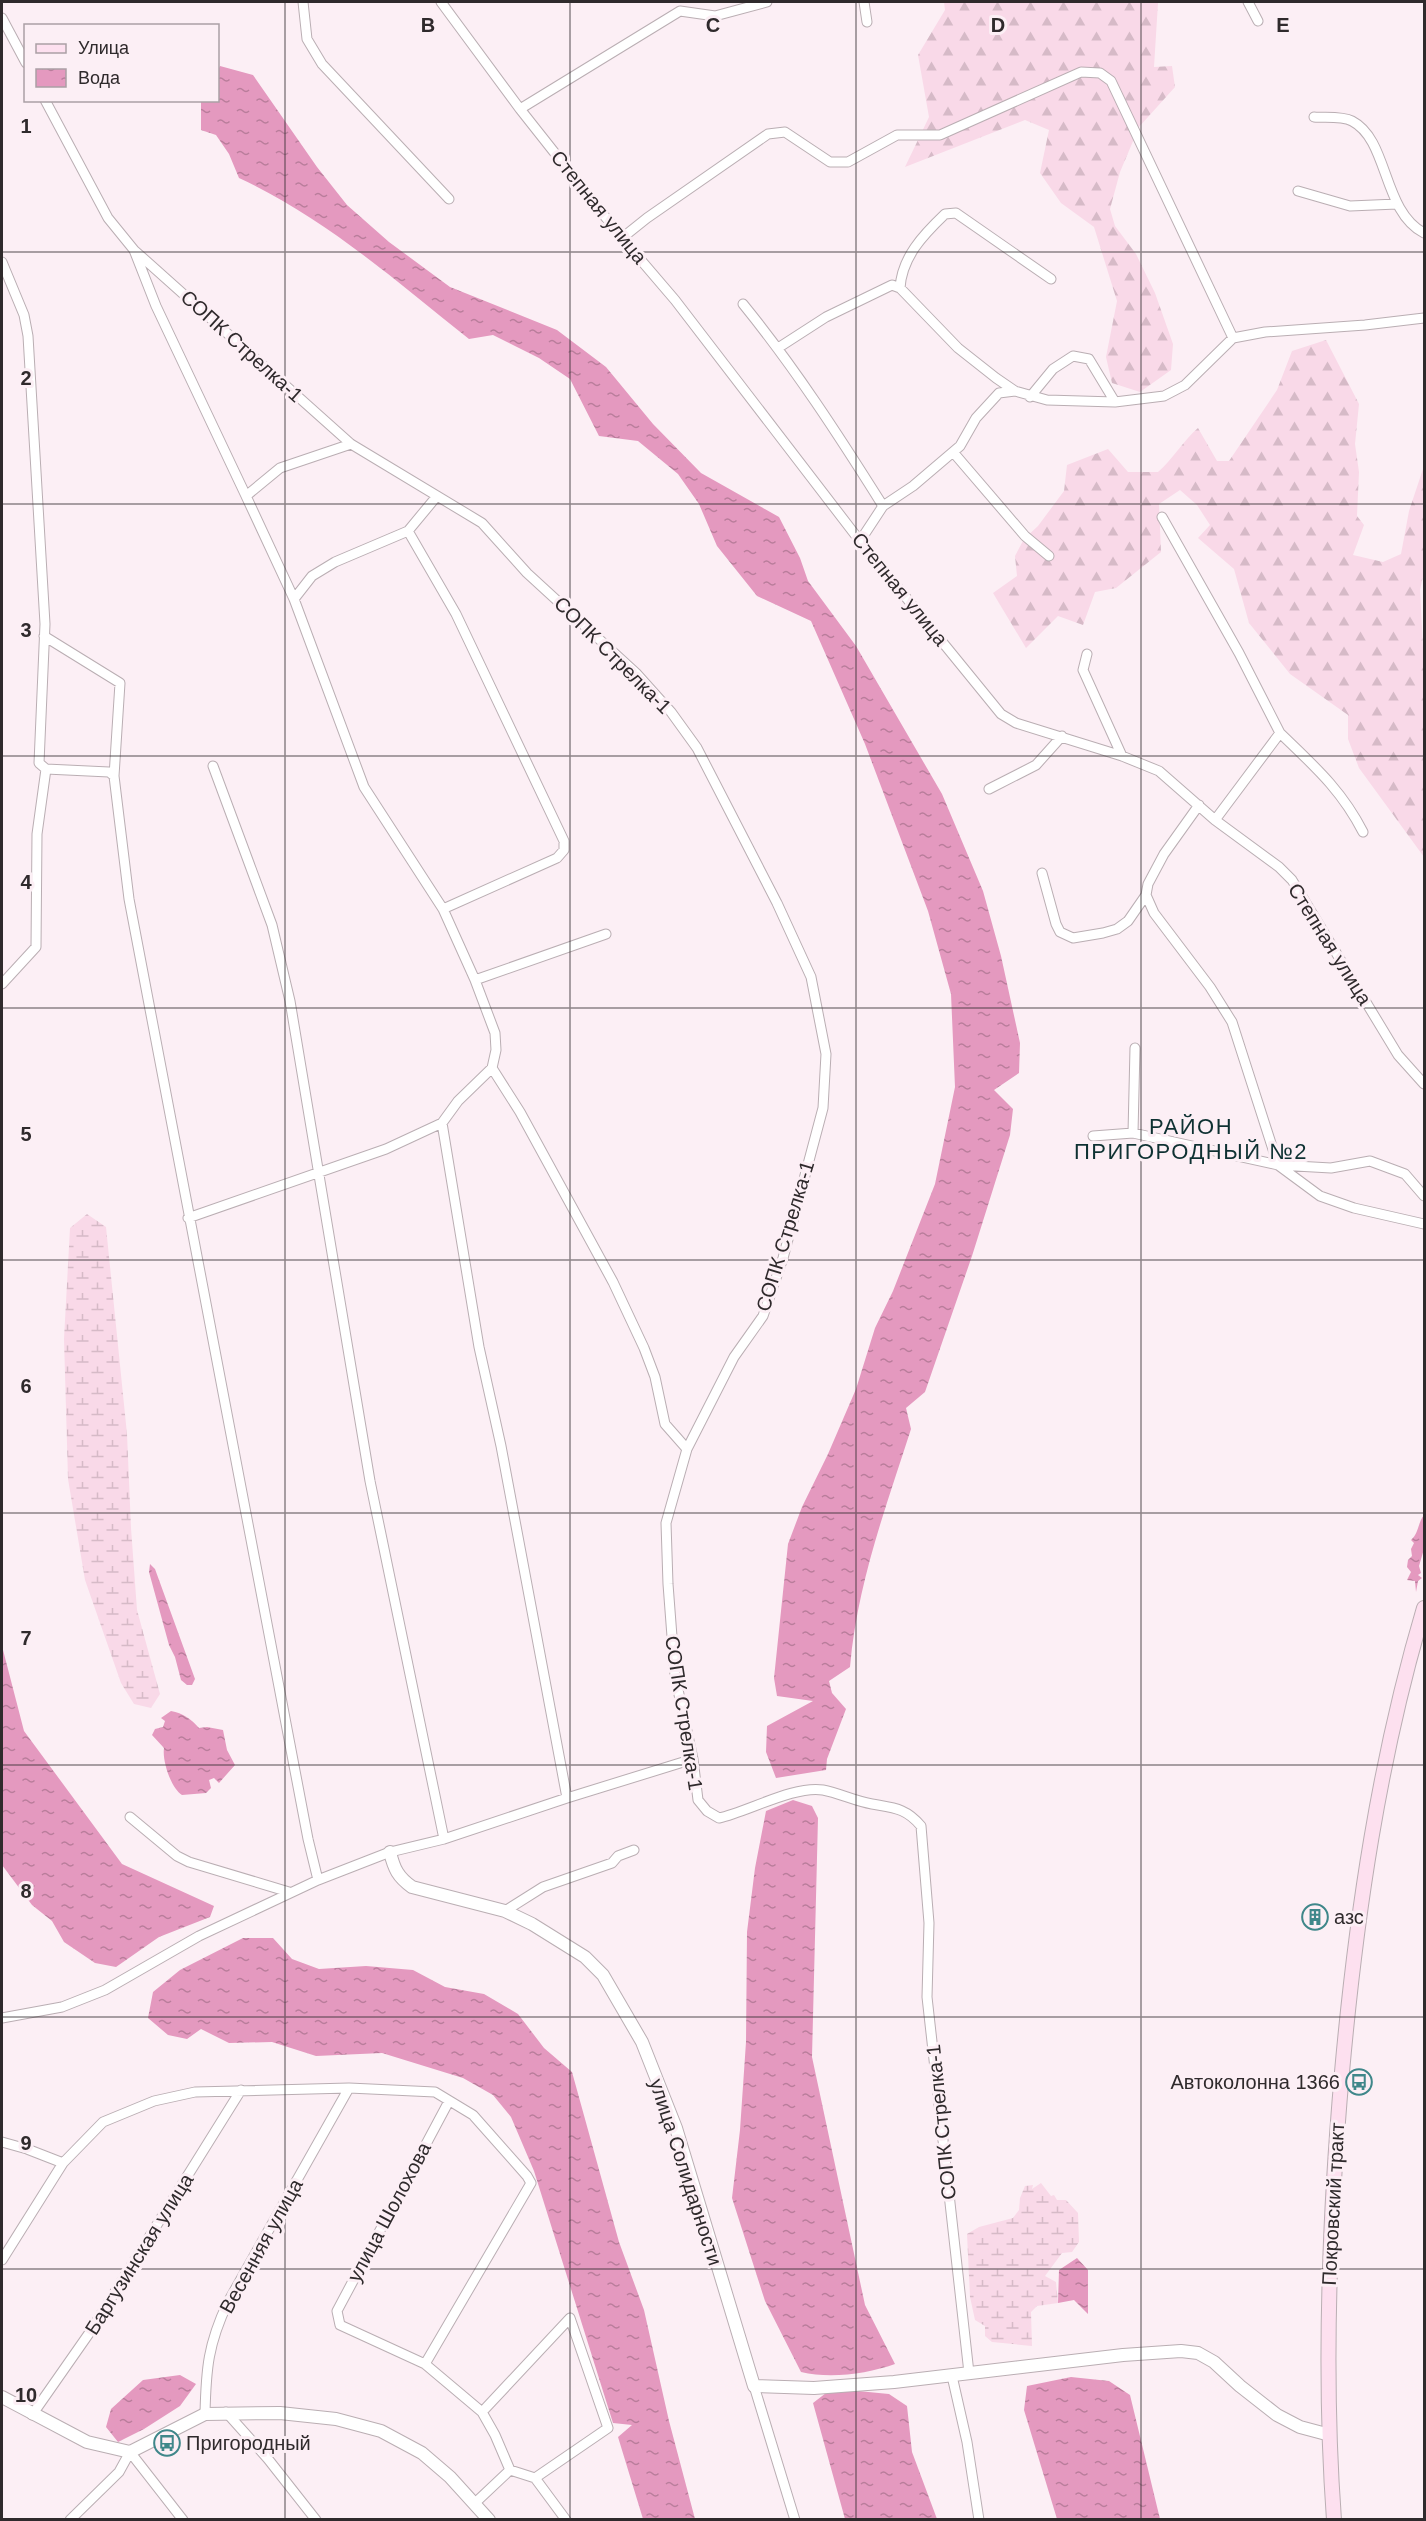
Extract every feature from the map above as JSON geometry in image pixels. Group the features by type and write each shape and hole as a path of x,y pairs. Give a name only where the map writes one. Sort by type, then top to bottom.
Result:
{"main road":[{"name":"Покровский тракт","path":"1334,2520 1329,2435 1329,2253 1332,2188 1354,1956 1385,1766 1425,1608"}],"street":[{"path":"303,2 307,39 322,64 449,199"},
{"name":"Степная улица","path":"441,2 520,109 622,238 675,300 860,541 1001,714 1016,723 1122,756 1159,771 1215,820 1279,867 1292,880 1398,1055 1425,1084"},
{"path":"520,109 680,11 715,16 767,2"},
{"path":"864,2 867,22"},
{"path":"1248,2 1258,21"},
{"path":"2,18 24,59"},
{"path":"622,238 646,218 768,134 785,132 830,162 849,162 897,135 940,135 1081,72 1100,73 1111,81 1233,338"},
{"path":"46,102 108,218 134,250 156,306 294,599 364,786 443,909 475,980 495,1033 496,1050 492,1068 458,1101 442,1123 386,1149 188,1218"},
{"path":"1314,117 1350,120 1362,129 1374,148 1397,204 1406,219 1425,233"},
{"path":"1298,191 1350,206 1397,204"},
{"path":"900,288 901,276 907,260 919,240 945,214 956,213 1051,279"},
{"name":"СОПК Стрелка-1","path":"134,250 351,444 482,523 527,573 602,640 671,712 697,748 777,903 811,977 826,1054 823,1108 783,1258 763,1316 734,1357 687,1449 666,1523 675,1676 693,1759 698,1800 707,1811 719,1818 791,1794 821,1789 871,1804 894,1807 912,1814 921,1826 929,1923 927,1997 969,2373"},
{"path":"2,262 24,315 28,336 44,636 39,763 46,769 109,772 114,776"},
{"path":"778,348 826,317 861,298 892,285 900,288 958,348 1015,391 1047,400 1115,402 1164,396 1185,384 1233,338 1264,332 1425,318"},
{"path":"743,304 778,348 829,421 883,506"},
{"path":"1030,397 1053,369 1073,356 1089,359 1115,402"},
{"path":"860,541 883,506 913,486 960,446 976,418 999,393 1015,391"},
{"path":"246,496 280,468 351,444"},
{"path":"953,452 1025,536 1049,556"},
{"path":"294,599 312,576 335,562 408,531 437,496"},
{"path":"1162,517 1239,653 1280,733 1349,805 1363,832"},
{"path":"408,531 456,614 564,841 564,850 558,858 443,909"},
{"path":"44,636 120,682 114,776 129,899 188,1218 308,1839 318,1880"},
{"path":"1086,654 1083,670 1122,756"},
{"path":"1215,820 1280,733"},
{"path":"989,789 1036,765 1062,736"},
{"path":"213,766 272,925 290,1001 370,1481 444,1839"},
{"path":"2,984 36,947 38,834 46,769"},
{"path":"1042,873 1060,932 1072,938 1117,929 1137,912 1146,895 1148,884 1164,854 1199,805"},
{"path":"1146,895 1154,913 1210,987 1232,1022 1278,1165 1320,1196 1354,1208 1425,1224"},
{"path":"475,980 606,934"},
{"path":"1133,1133 1135,1048"},
{"path":"492,1068 614,1281 655,1377 665,1424 687,1449"},
{"path":"442,1123 479,1347 501,1446 567,1798"},
{"path":"1093,1136 1133,1133 1278,1165 1330,1168 1370,1161 1405,1174 1425,1196"},
{"path":"2,2018 62,2007 105,1990 200,1936 289,1892 390,1852 444,1839 693,1759"},
{"path":"130,1818 177,1856 189,1862 289,1892"},
{"path":"505,1911 543,1887 612,1863 618,1856 634,1850"},
{"name":"улица Солидарности","path":"390,1852 400,1879 412,1887 505,1911 532,1924 585,1957 603,1975 642,2042 676,2128 795,2520"},
{"path":"2,2260 5,2245 63,2163 103,2122 154,2102 195,2092 241,2090 300,2091 349,2088 435,2092 473,2115 531,2183 425,2364 482,2412 510,2470 535,2478 566,2520"},
{"name":"Весенняя улица","path":"205,2414 207,2366 215,2331 349,2088"},
{"name":"Баргузинская улица","path":"32,2415 90,2332 241,2090"},
{"name":"улица Шолохова","path":"425,2364 340,2325 337,2311 449,2101"},
{"path":"2,2142 63,2163"},
{"path":"482,2412 570,2318 609,2428 535,2478"},
{"path":"754,2386 814,2388 951,2376 1147,2352 1198,2353 1214,2362 1277,2415 1300,2427 1329,2435"},
{"path":"951,2376 967,2442 979,2520"},
{"path":"2,2397 32,2415 87,2442 129,2452 183,2520"},
{"path":"226,2412 268,2459 316,2520"},
{"path":"70,2520 118,2472 129,2452 205,2414 226,2412 280,2413 336,2419 381,2431 422,2453 450,2476 489,2520"},
{"path":"476,2504 510,2470"}],"green space":[{"path":"944,2 1158,3 1154,67 1172,66 1175,87 1139,127 1120,172 1110,209 1115,226 1136,254 1155,293 1173,344 1171,370 1140,392 1112,383 1106,357 1117,301 1094,227 1061,203 1040,173 1049,130 1025,120 905,167 929,117 918,55 945,10"},
{"path":"1326,340 1359,404 1355,444 1359,472 1357,516 1364,525 1353,555 1383,562 1401,554 1409,511 1424,466 1424,572 1420,590 1424,667 1424,857 1359,768 1348,739 1348,715 1290,674 1249,623 1234,569 1198,538 1210,525 1197,505 1180,490 1159,504 1161,552 1116,588 1095,592 1083,625 1058,616 1026,648 993,593 1017,576 1015,556 1024,539 1038,526 1064,491 1067,465 1108,449 1128,472 1158,472 1198,428 1217,461 1229,461 1277,390 1292,351"},
{"path":"87,1214 106,1227 127,1434 137,1610 160,1694 151,1708 134,1704 121,1683 85,1580 68,1479 64,1339 70,1228"},
{"path":"1041,2183 1051,2196 1054,2195 1057,2200 1066,2200 1078,2213 1079,2242 1072,2252 1062,2253 1045,2276 1056,2282 1058,2303 1037,2306 1031,2312 1032,2346 992,2342 985,2336 985,2326 975,2320 970,2297 967,2234 979,2227 1013,2218 1019,2210 1020,2198 1025,2186 1033,2185 1032,2189"}],"water":[{"path":"220,66 253,75 317,167 347,205 389,242 450,287 557,330 606,367 653,424 701,473 779,517 800,558 808,581 856,646 942,794 983,891 1001,956 1020,1043 1019,1073 994,1090 1013,1109 1010,1135 972,1256 925,1392 906,1408 911,1429 866,1576 850,1667 829,1681 832,1693 846,1709 827,1759 826,1770 776,1778 766,1752 767,1726 813,1701 777,1696 774,1678 788,1544 802,1507 856,1389 875,1328 893,1291 935,1184 955,1087 951,994 928,911 865,744 811,621 757,596 717,546 699,504 678,474 638,441 599,436 570,379 539,358 493,335 469,339 387,273 330,231 271,194 239,178 229,154 216,135 201,130 201,102 219,102"},
{"path":"1424,1515 1424,1549 1419,1566 1421,1573 1418,1575 1422,1578 1418,1581 1416,1592 1415,1581 1407,1580 1411,1572 1407,1567 1414,1543 1411,1540"},
{"path":"150,1564 155,1569 195,1679 192,1685 187,1685 181,1680 149,1572"},
{"path":"2,1646 24,1731 122,1864 214,1906 210,1917 159,1937 116,1967 95,1963 64,1942 52,1921 32,1905 2,1865"},
{"path":"171,1711 186,1717 199,1728 223,1730 227,1750 235,1765 219,1783 214,1778 209,1780 211,1788 206,1793 182,1795 174,1787 168,1774 164,1760 164,1748 152,1735 155,1729 163,1727 165,1721 161,1718"},
{"path":"793,1800 812,1806 818,1818 812,2057 865,2305 895,2364 848,2374 824,2375 801,2372 765,2301 732,2198 740,2130 746,2042 747,1932 755,1868 766,1811"},
{"path":"243,1938 273,1938 292,1959 319,1969 366,1966 413,1970 445,1987 484,1994 518,2014 544,2048 572,2072 619,2242 644,2310 669,2421 695,2519 643,2519 618,2437 632,2425 613,2423 534,2171 511,2117 493,2095 463,2078 382,2053 316,2056 272,2042 229,2043 201,2029 187,2039 168,2035 148,2018 153,1992 180,1970"},
{"path":"1077,2258 1088,2270 1088,2314 1074,2300 1058,2303 1059,2270"},
{"path":"180,2375 196,2384 180,2406 144,2429 118,2442 106,2427 111,2409 143,2380"},
{"path":"1071,2377 1109,2381 1130,2395 1160,2519 1057,2519 1024,2410 1027,2386"},
{"path":"858,2391 889,2394 907,2406 912,2452 937,2519 845,2519 813,2403 826,2393"}],"place":[{"name":"азс","path":"1315,1917"},
{"name":"Автоколонна 1366","path":"1359,2082"},
{"name":"Пригородный","path":"167,2443"}],"district":[{"name":"РАЙОН ПРИГОРОДНЫЙ №2","path":"1191,1138"}]}
